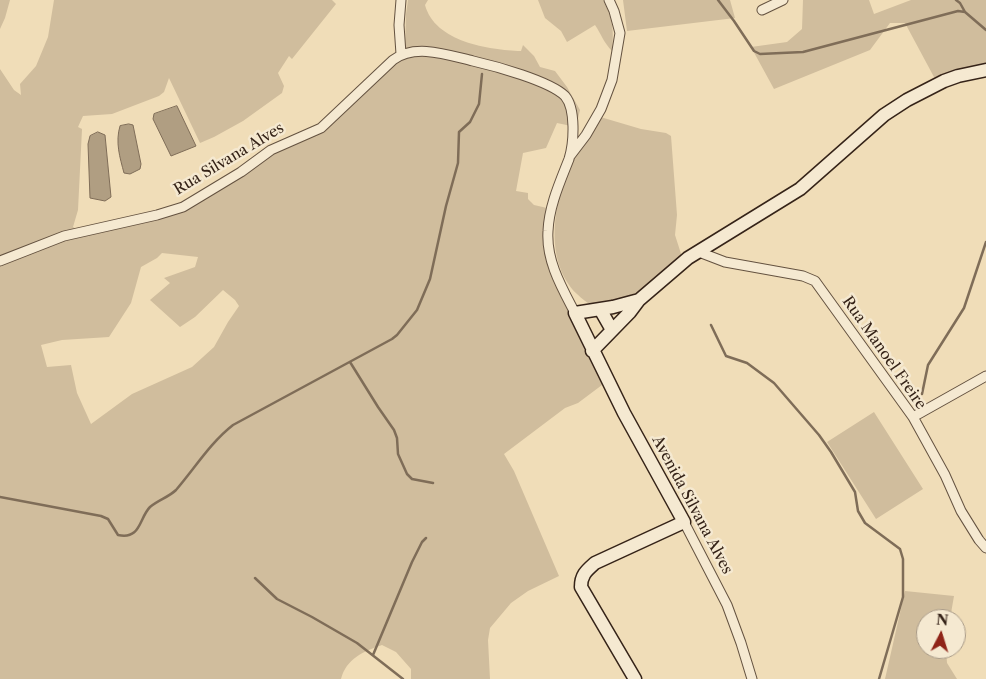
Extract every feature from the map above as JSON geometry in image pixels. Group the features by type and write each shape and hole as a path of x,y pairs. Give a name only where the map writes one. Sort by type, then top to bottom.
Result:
{"street":[{"path":"401,0 399,26 401,54 420,51 500,68 551,86 565,97 574,119 570,156 554,199 549,223 548,245 556,274 592,350 639,300 688,258 800,189 835,160 870,126 907,100 944,81 986,70"},
{"path":"570,156 586,135 601,109 610,88 620,33 617,18 609,0"},
{"path":"762,10 783,0"},
{"name":"Rua Silvana Alves","path":"0,261 64,236 157,215 183,207 241,172 271,150 321,128 401,54"},
{"name":"Rua Manoel Freire","path":"699,252 725,262 803,276 815,280 913,417 945,475 961,511 986,548"},
{"path":"574,313 639,300"},
{"path":"600,309 612,330"},
{"name":"Avenida Silvana Alves","path":"592,350 727,605 752,679"},
{"path":"913,417 986,376"},
{"path":"635,679 581,587 581,579 585,572 595,563 684,522"}],"shaded area":[{"path":"0,0 10,0 0,29"},
{"path":"54,0 332,0 336,4 292,59 289,56 278,73 284,86 282,93 243,121 214,137 200,143 169,78 164,92 159,96 112,114 83,116 78,127 82,129 78,210 73,227 77,230 158,217 299,138 326,127 391,58 405,49 408,0 428,0 425,5 431,18 451,36 465,42 494,49 521,51 523,45 534,56 540,67 555,71 567,87 580,110 576,127 557,123 546,148 523,153 516,191 528,193 528,199 534,205 547,208 547,258 606,382 578,403 565,408 504,454 514,471 559,576 528,591 511,603 490,628 488,640 490,679 411,679 411,669 396,652 382,645 362,653 351,661 343,672 341,679 0,679 0,69 14,90 21,95 20,84 36,66 48,37","holes":["162,253 198,257 195,267 164,278 170,283 150,300 180,327 195,317 223,290 239,306 214,347 192,367 132,394 91,424 77,393 71,365 47,367 41,345 62,340 109,337 131,303 141,267"]},
{"path":"538,0 603,0 612,25 612,51 595,25 567,42 561,31 545,18"},
{"path":"623,0 730,0 735,18 627,31"},
{"path":"803,0 869,0 874,14 911,0 986,0 986,69 934,77 905,23 890,23 870,50 774,89 751,47 787,42 802,29"},
{"path":"177,106 196,146 171,156 153,119 154,114"},
{"path":"597,116 641,129 666,133 671,136 677,215 675,235 683,260 644,289 624,298 592,306 577,294 567,281 560,266 556,250 555,232 559,198 564,182 576,154"},
{"path":"133,125 141,164 140,169 130,174 124,173 118,144 120,126"},
{"path":"98,132 105,135 111,197 105,201 90,198 88,144 90,136"},
{"path":"874,412 923,489 876,519 827,442"},
{"path":"905,591 954,596 952,609 916,609 916,659 947,659 947,663 957,679 885,679"}],"waterway":[{"path":"718,0 754,51 760,54 803,52 958,11 965,12"},
{"path":"956,0 965,12 986,30"},
{"path":"0,497 101,516 108,519 118,535 126,536 131,534 138,527 150,507 176,490 210,448 233,425 397,335 417,310 430,279 446,206 458,163 459,132 470,122 479,104 482,74"},
{"path":"922,394 928,365 964,308 986,242"},
{"path":"711,325 726,356 747,363 774,383 819,435 855,492 858,511 865,523 900,549 903,559 903,597 879,679"},
{"path":"350,362 394,430 397,438 398,454 407,474 412,479 433,483"},
{"path":"373,655 412,562 426,538"},
{"path":"255,578 277,599 357,643 403,679"}]}
